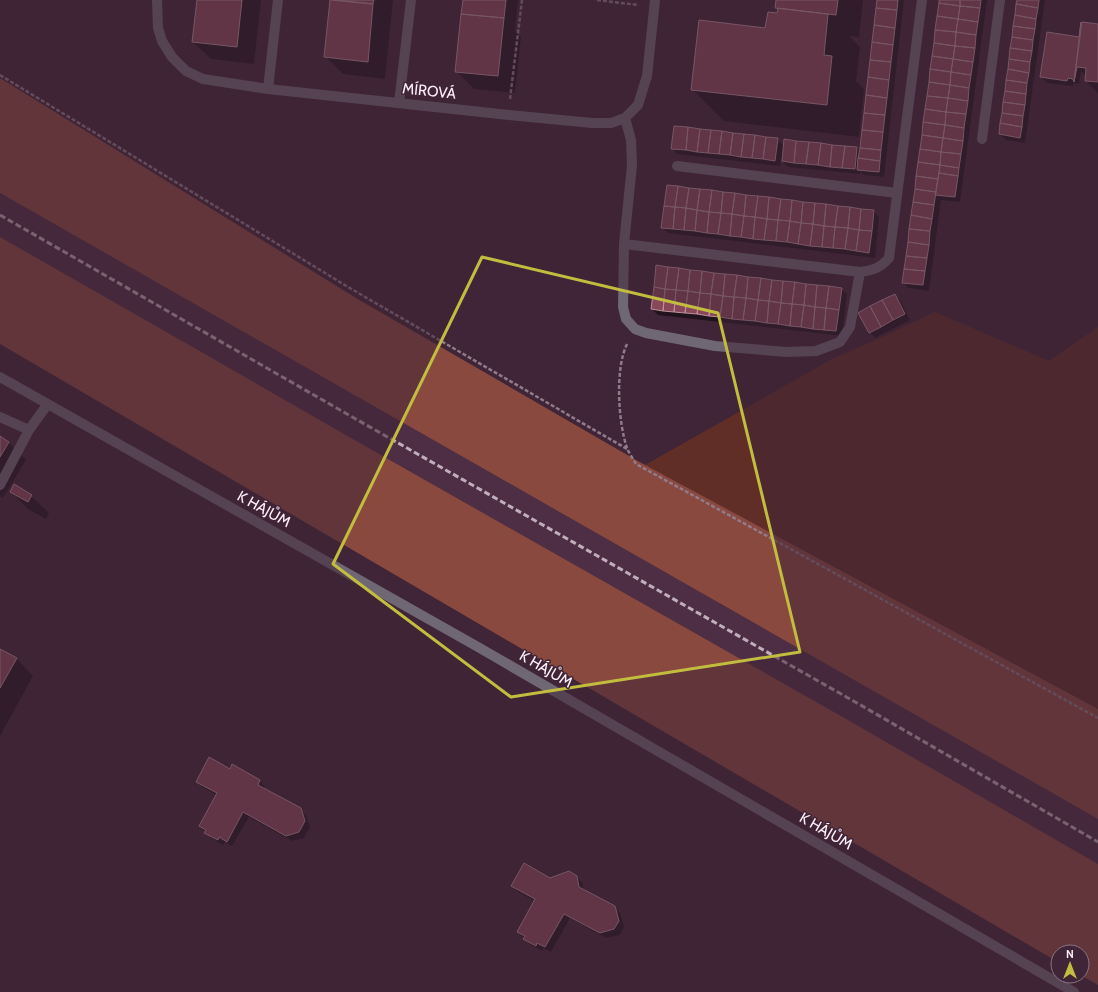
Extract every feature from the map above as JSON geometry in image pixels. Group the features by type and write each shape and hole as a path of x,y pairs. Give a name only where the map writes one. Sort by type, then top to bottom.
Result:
{"street":[{"name":"MÍROVÁ","path":"157,0 158,28 162,41 172,57 186,71 203,79 268,89 592,123 611,123 625,118"},
{"path":"268,89 278,0"},
{"path":"399,103 411,0"},
{"path":"624,244 860,272 871,271 882,266 889,258 922,0"},
{"path":"982,139 1000,0"},
{"path":"655,3 647,76 643,92 638,106 625,118 631,140 632,165 624,244 623,307 626,319 635,329 646,333 715,346 787,352 816,351 840,342 850,327 860,272"},
{"path":"676,166 897,193"},
{"name":"K HÁJŮM","path":"0,378 485,651 1074,992"},
{"path":"0,485 29,430 47,405"},
{"path":"0,417 29,430"}],"path":[{"path":"508,115 522,0"},
{"path":"597,0 655,3"},
{"path":"0,75 342,283 627,449"},
{"path":"635,329 625,348 620,370 620,422 627,449 636,464 1098,718"}],"highlighted area":[{"path":"482,257 718,313 800,652 511,697 333,564"}],"shaded area":[{"path":"0,78 356,298 636,460 1098,709 1098,819 0,193"},
{"path":"0,193 1098,819 1098,864 0,237"},
{"path":"0,237 1098,864 1098,985 1090,980 1090,944 1050,944 1050,957 0,344"},
{"path":"935,312 1049,361 1098,327 1098,709 645,465 834,358"}],"building":[{"path":"197,0 242,0 237,47 192,42"},
{"path":"330,0 373,4 368,62 324,57"},
{"path":"336,0 374,0 373,4"},
{"path":"463,0 506,0 504,18 461,14"},
{"path":"776,0 838,0 836,15 775,8"},
{"path":"877,0 898,0 897,10 876,8"},
{"path":"939,0 960,0 960,6 939,3"},
{"path":"960,0 981,0 980,8 960,6"},
{"path":"1017,0 1039,0 1038,8 1016,4"},
{"path":"939,3 960,6 958,19 937,16"},
{"path":"1016,4 1038,8 1036,19 1015,15"},
{"path":"960,6 980,8 978,22 958,19"},
{"path":"778,8 828,14 824,55 832,56 827,105 691,90 699,20 765,28 768,12 777,13"},
{"path":"876,8 897,10 895,28 874,25"},
{"path":"461,14 504,18 498,76 455,72"},
{"path":"1015,15 1036,19 1035,29 1013,26"},
{"path":"937,16 958,19 956,32 935,30"},
{"path":"958,19 978,22 976,35 956,32"},
{"path":"1081,22 1074,82 1073,79 1068,78 1067,81 1040,77 1047,32 1079,37"},
{"path":"1082,22 1098,24 1098,82 1085,81 1086,68 1077,67 1074,82"},
{"path":"874,25 895,28 893,45 872,42"},
{"path":"1013,26 1035,29 1033,40 1012,37"},
{"path":"935,30 956,32 955,46 934,43"},
{"path":"956,32 976,35 975,48 955,46"},
{"path":"1012,37 1033,40 1032,51 1010,48"},
{"path":"872,42 893,45 891,62 870,60"},
{"path":"934,43 955,46 953,59 932,56"},
{"path":"955,46 975,48 973,62 953,59"},
{"path":"1010,48 1032,51 1030,62 1009,59"},
{"path":"932,56 953,59 951,72 930,69"},
{"path":"953,59 973,62 971,75 951,72"},
{"path":"1009,59 1030,62 1029,73 1008,69"},
{"path":"870,60 891,62 889,80 868,77"},
{"path":"930,69 951,72 950,85 929,82"},
{"path":"1008,69 1029,73 1027,83 1006,80"},
{"path":"951,72 971,75 969,88 950,85"},
{"path":"868,77 889,80 887,98 866,95"},
{"path":"1006,80 1027,83 1026,94 1005,91"},
{"path":"929,82 950,85 948,98 927,96"},
{"path":"950,85 969,88 968,101 948,98"},
{"path":"1005,91 1026,94 1025,105 1003,102"},
{"path":"866,95 887,98 885,115 864,113"},
{"path":"927,96 948,98 946,112 925,109"},
{"path":"948,98 968,101 966,114 946,112"},
{"path":"1003,102 1025,105 1023,116 1002,113"},
{"path":"925,109 946,112 945,125 923,122"},
{"path":"946,112 966,114 964,128 945,125"},
{"path":"864,113 885,115 883,132 862,130"},
{"path":"1002,113 1023,116 1022,127 1000,123"},
{"path":"923,122 945,125 943,138 922,135"},
{"path":"1000,123 1022,127 1020,138 999,134"},
{"path":"945,125 964,128 963,141 943,138"},
{"path":"674,126 688,127 686,150 671,149"},
{"path":"688,127 700,129 697,152 686,150"},
{"path":"700,129 711,130 708,153 697,152"},
{"path":"711,130 722,131 719,154 708,153"},
{"path":"862,130 883,132 881,150 860,148"},
{"path":"722,131 733,133 730,155 719,154"},
{"path":"733,133 744,134 741,157 730,155"},
{"path":"744,134 755,135 752,158 741,157"},
{"path":"755,135 766,137 763,159 752,158"},
{"path":"922,135 943,138 941,152 920,149"},
{"path":"766,137 778,138 775,161 763,159"},
{"path":"943,138 963,141 961,154 941,152"},
{"path":"784,139 796,141 794,163 782,161"},
{"path":"796,141 809,142 806,164 794,163"},
{"path":"809,142 821,143 818,165 806,164"},
{"path":"821,143 832,145 830,167 818,165"},
{"path":"832,145 845,146 842,168 830,167"},
{"path":"845,146 857,147 855,169 842,168"},
{"path":"860,148 881,150 880,161 858,158"},
{"path":"920,149 941,152 940,165 918,162"},
{"path":"941,152 961,154 959,168 940,165"},
{"path":"858,158 880,161 879,172 857,170"},
{"path":"918,162 940,165 938,179 916,176"},
{"path":"940,165 959,168 958,176 939,173"},
{"path":"939,173 958,176 955,197 935,195"},
{"path":"916,176 938,179 936,192 915,189"},
{"path":"667,185 678,186 675,207 664,206"},
{"path":"678,186 689,188 686,208 675,207"},
{"path":"689,188 700,189 697,210 686,208"},
{"path":"700,189 712,190 709,212 697,210"},
{"path":"915,189 936,192 934,205 913,202"},
{"path":"712,190 723,192 721,213 709,212"},
{"path":"723,192 735,193 732,214 721,213"},
{"path":"735,193 746,195 744,216 732,214"},
{"path":"746,195 758,196 755,217 744,216"},
{"path":"758,196 769,197 767,219 755,217"},
{"path":"769,197 781,199 778,220 767,219"},
{"path":"781,199 792,200 790,221 778,220"},
{"path":"792,200 803,202 801,223 790,221"},
{"path":"803,202 815,203 813,224 801,223"},
{"path":"913,202 934,205 932,219 911,215"},
{"path":"815,203 826,204 824,226 813,224"},
{"path":"826,204 838,206 835,227 824,226"},
{"path":"664,206 675,207 673,229 661,228"},
{"path":"838,206 850,207 848,228 835,227"},
{"path":"675,207 686,208 684,230 673,229"},
{"path":"850,207 861,209 859,230 848,228"},
{"path":"686,208 697,210 695,231 684,230"},
{"path":"861,209 874,210 872,231 859,230"},
{"path":"697,210 709,212 707,233 695,231"},
{"path":"709,212 721,213 718,234 707,233"},
{"path":"721,213 732,214 730,236 718,234"},
{"path":"732,214 744,216 741,237 730,236"},
{"path":"911,215 932,219 930,231 909,229"},
{"path":"744,216 755,217 753,239 741,237"},
{"path":"755,217 767,219 764,240 753,239"},
{"path":"767,219 778,220 776,241 764,240"},
{"path":"778,220 790,221 787,242 776,241"},
{"path":"790,221 801,223 798,244 787,242"},
{"path":"801,223 813,224 810,246 798,244"},
{"path":"813,224 824,226 822,247 810,246"},
{"path":"824,226 835,227 833,248 822,247"},
{"path":"835,227 848,228 845,249 833,248"},
{"path":"848,228 859,230 856,251 845,249"},
{"path":"909,229 930,231 929,245 908,242"},
{"path":"859,230 872,231 869,253 856,251"},
{"path":"908,242 929,245 927,258 906,256"},
{"path":"906,256 927,258 925,271 904,269"},
{"path":"656,265 668,267 665,289 654,287"},
{"path":"668,267 679,268 676,290 665,289"},
{"path":"679,268 690,270 688,291 676,290"},
{"path":"904,269 925,271 923,285 902,283"},
{"path":"690,270 702,271 700,293 688,291"},
{"path":"702,271 714,273 711,294 700,293"},
{"path":"714,273 725,274 723,296 711,294"},
{"path":"725,274 737,275 734,297 723,296"},
{"path":"737,275 748,277 746,298 734,297"},
{"path":"748,277 761,278 758,300 746,298"},
{"path":"761,278 772,280 769,301 758,300"},
{"path":"772,280 783,281 781,303 769,301"},
{"path":"783,281 795,282 792,304 781,303"},
{"path":"795,282 806,284 804,305 792,304"},
{"path":"806,284 817,285 815,307 804,305"},
{"path":"817,285 829,286 826,308 815,307"},
{"path":"829,286 842,288 839,310 826,308"},
{"path":"654,287 665,289 663,311 651,309"},
{"path":"665,289 676,290 674,312 663,311"},
{"path":"676,290 688,291 685,313 674,312"},
{"path":"688,291 700,293 697,314 685,313"},
{"path":"700,293 711,294 709,316 697,314"},
{"path":"711,294 723,296 720,317 709,316"},
{"path":"895,294 905,314 893,320 882,300"},
{"path":"723,296 734,297 732,319 720,317"},
{"path":"734,297 746,298 743,320 732,319"},
{"path":"746,298 758,300 755,321 743,320"},
{"path":"758,300 769,301 767,323 755,321"},
{"path":"882,300 893,320 881,327 870,306"},
{"path":"769,301 781,303 778,324 767,323"},
{"path":"781,303 792,304 790,326 778,324"},
{"path":"792,304 804,305 801,327 790,326"},
{"path":"804,305 815,307 813,329 801,327"},
{"path":"870,306 881,327 869,333 858,313"},
{"path":"815,307 826,308 824,330 813,329"},
{"path":"826,308 839,310 836,331 824,330"},
{"path":"0,436 9,442 0,457"},
{"path":"14,484 32,495 28,502 10,492"},
{"path":"0,649 17,658 0,688"},
{"path":"209,757 230,769 232,764 260,780 258,785 301,808 305,821 299,832 286,836 243,812 227,842 219,837 218,840 204,833 206,830 199,826 217,793 196,782"},
{"path":"524,863 550,878 569,871 577,876 579,887 615,906 619,921 614,929 600,933 564,914 545,947 537,943 536,946 523,939 525,936 517,932 535,899 511,886"}],"railway":[{"path":"0,215 1098,842"}]}
